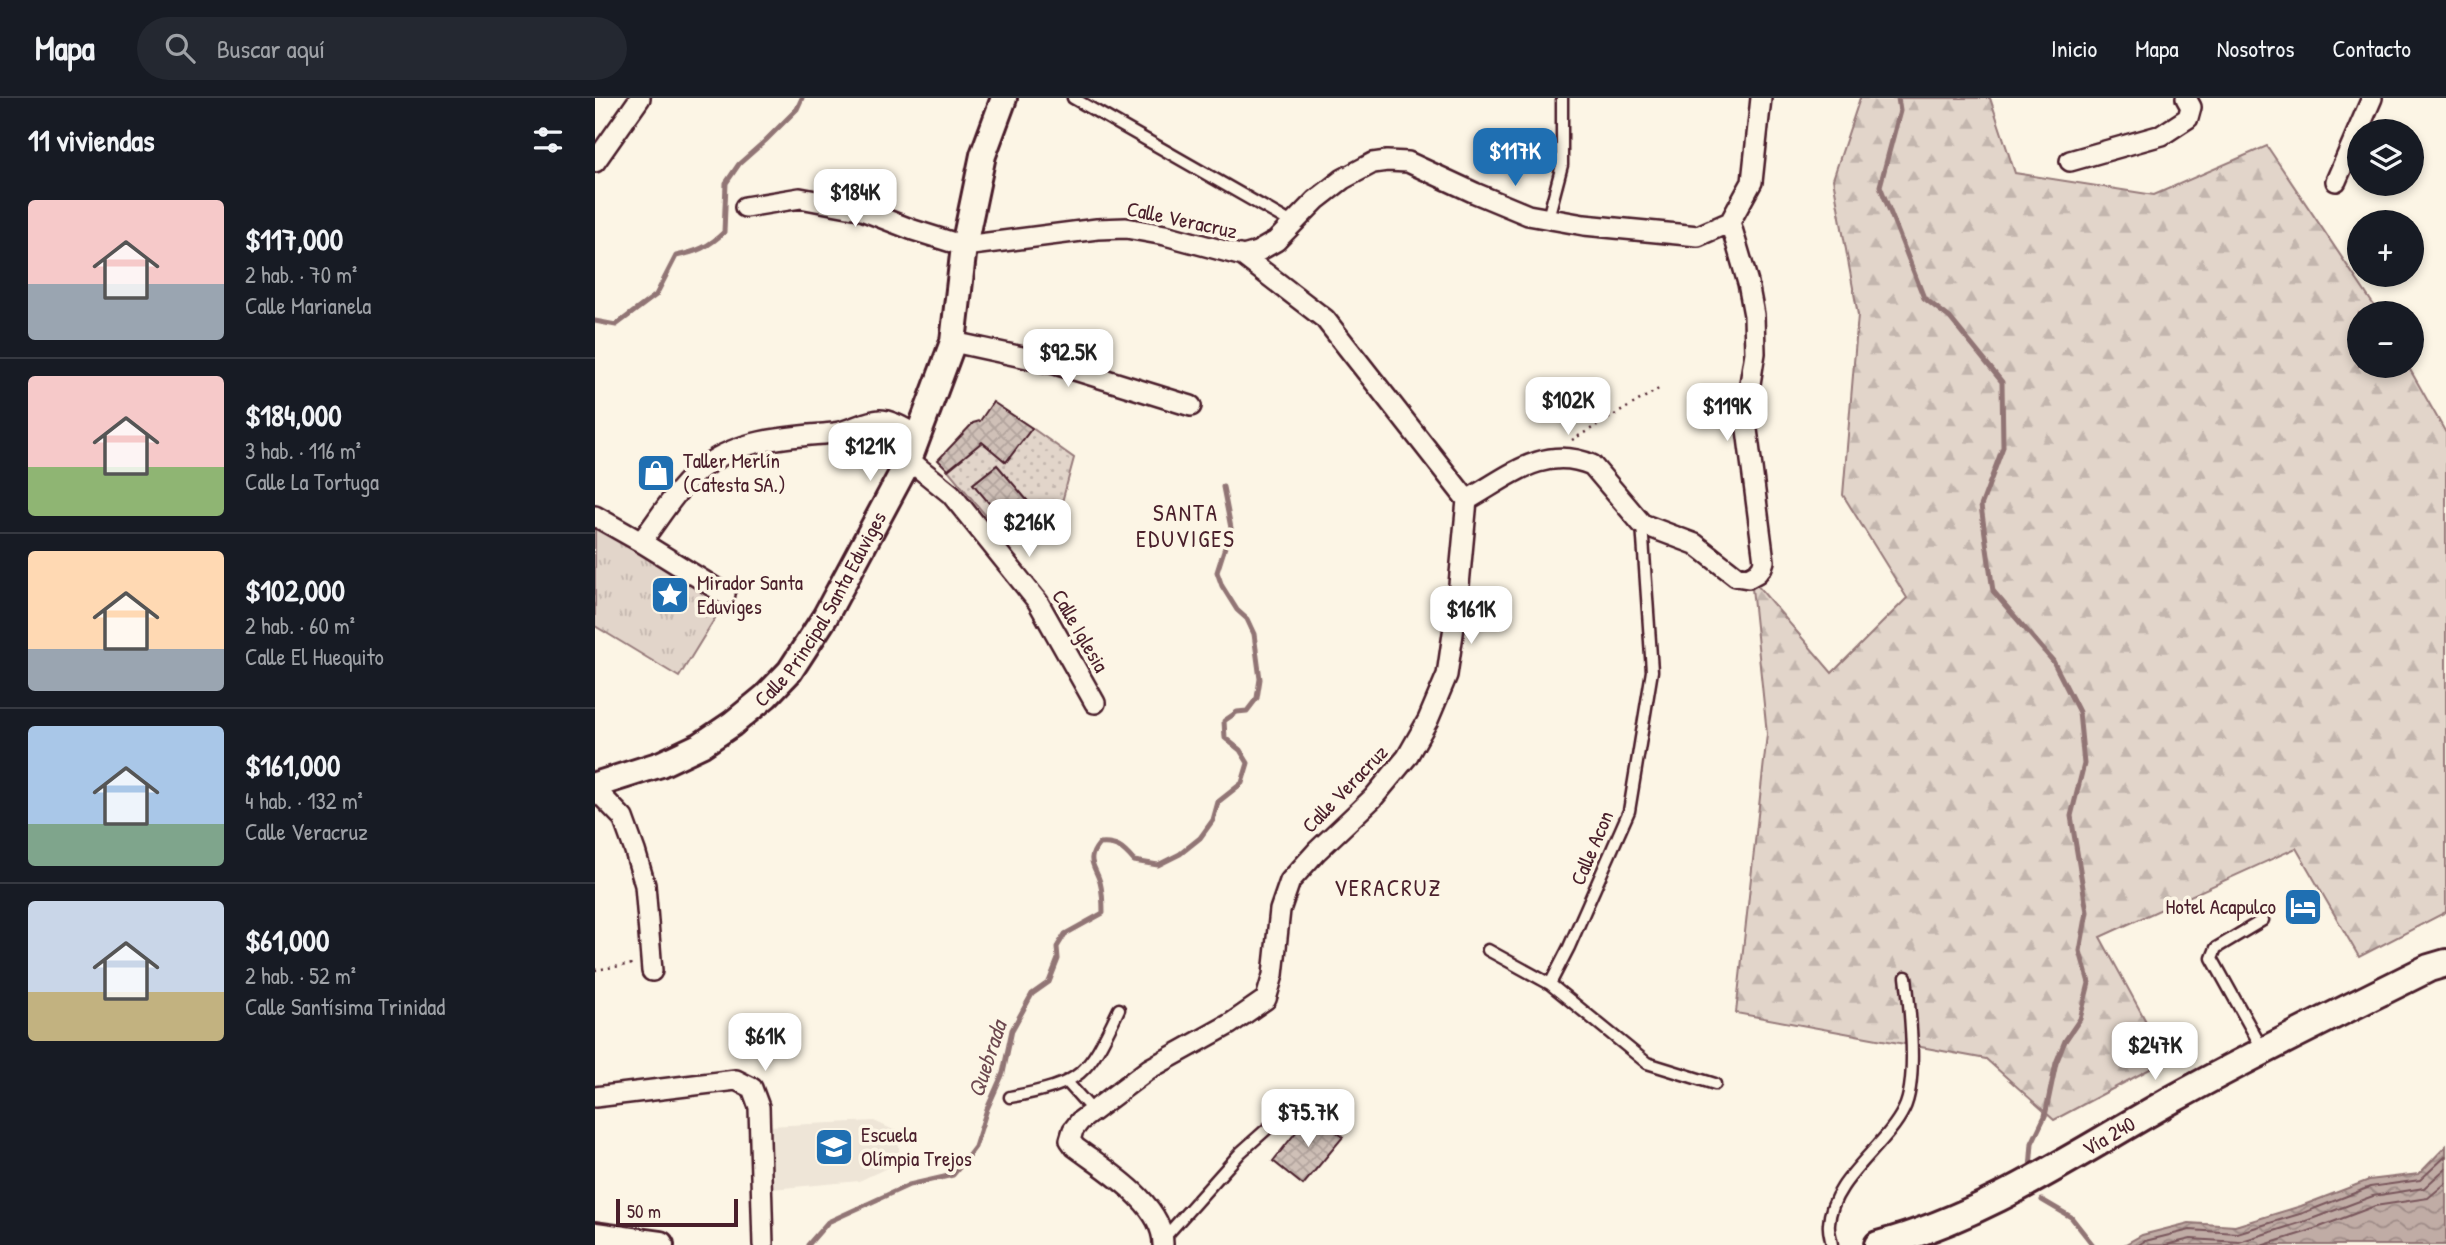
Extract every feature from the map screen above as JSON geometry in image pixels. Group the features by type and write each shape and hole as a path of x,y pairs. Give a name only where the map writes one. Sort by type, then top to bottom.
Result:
{"main road":[{"name":"Vía 240","path":"1878,1245 1913,1236 2013,1192 2263,1050 2429,968 2446,963"},
{"path":"595,1236 660,1245"}],"street":[{"path":"595,162 640,98"},
{"name":"Calle Principal Santa Eduviges","path":"595,787 661,764 701,745 732,724 766,696 790,671 825,617 909,460 953,342 964,246 983,155 1004,98"},
{"path":"1243,256 1276,242 1292,223 1343,179 1373,163 1387,161 1408,162 1528,215 1584,225 1697,236 1730,222 1752,182 1761,98"},
{"path":"2070,161 2162,135 2188,118 2190,107 2186,98"},
{"path":"2336,181 2372,98"},
{"path":"745,207 800,198 812,200 859,209 964,246"},
{"path":"1467,500 1539,460 1563,457 1592,465 1642,524 1695,544 1736,576 1748,578 1757,573 1763,561 1745,414 1755,353 1754,315 1748,283 1730,222"},
{"name":"Calle Veracruz","path":"964,246 1097,229 1126,228 1165,235 1243,256 1325,319 1467,500 1457,606 1447,675 1428,720 1407,757 1374,798 1317,851 1290,881 1280,910 1273,975 1266,999 1230,1024 1149,1069 1093,1111 1073,1130 1070,1140 1075,1147 1136,1194 1155,1216 1164,1242"},
{"path":"953,342 1055,363 1191,406"},
{"path":"641,542 684,485 705,465 726,453 772,439 845,432 882,420 919,436"},
{"name":"Calle Iglesia","path":"909,460 951,494 1038,602 1095,703"},
{"path":"595,516 725,594"},
{"path":"595,787 623,818 635,851 645,885 651,966"},
{"path":"595,1097 736,1080 752,1088 759,1107 763,1245"}],"lane":[{"path":"1073,98 1292,223"},
{"path":"1548,218 1562,165 1562,98"},
{"name":"Calle Acon","path":"1550,984 1629,811 1651,671 1642,524"},
{"path":"2263,920 2216,948 2212,958 2263,1050"},
{"path":"1488,950 1550,984 1647,1063 1715,1084"},
{"path":"1832,1245 1829,1225 1834,1201 1904,1110 1910,1090 1912,1023 1906,977"},
{"path":"1010,1097 1045,1090 1081,1074 1099,1052 1119,1009"},
{"path":"1067,1082 1093,1111"},
{"path":"1164,1242 1241,1152 1296,1103"}],"path":[{"path":"1573,440 1662,387"},
{"path":"595,970 651,966"}],"shaded area":[{"name":"Escuela Olímpia Trejos","path":"874,1121 898,1132 900,1162 859,1181 772,1189 768,1126"}],"green space":[{"path":"1860,98 1990,98 2015,173 2154,195 2267,146 2347,265 2347,287 2362,287 2371,301 2347,301 2347,378 2415,378 2446,433 2446,912 2359,957 2296,848 2100,937 2167,1060 2054,1120 1986,1059 1736,1013 1767,734 1751,578 1832,673 1907,598 1843,495 1858,315 1833,179"},
{"path":"1032,428 1074,458 1062,502 1010,546 1005,539 1037,512 997,465 973,484 1004,521 996,528 948,470 982,442 1006,462"},
{"path":"595,524 725,602 679,677 595,626"}],"water":[{"path":"2446,1146 2446,1245 2124,1245 2142,1235 2189,1223 2235,1226 2301,1206 2369,1180 2419,1174"}],"building":[{"path":"993,402 1032,428 1006,462 982,442 948,470 938,460 973,423 980,421"},
{"path":"881,432 900,440 893,456 885,451 880,457 862,446 870,435"},
{"path":"997,465 1038,513 1005,539 996,528 1004,521 973,484"},
{"path":"1312,1112 1343,1137 1303,1185 1273,1161"}],"waterway":[{"name":"Quebrada","path":"595,321 616,325 656,295 676,256 702,248 724,232 726,183 739,164 797,109 802,98"},
{"path":"1898,98 1900,111 1880,186 1924,298 1950,318 2002,382 2003,447 1981,506 1993,591 2053,661 2079,712 2084,764 2071,816 2087,912 2080,951 2089,983 2080,1019 2065,1041 2056,1063 2045,1116 2032,1143 2030,1169"},
{"name":"Quebrada","path":"808,1245 828,1222 909,1185 953,1175 975,1147 987,1109 1003,1073 1012,1030 1032,994 1049,982 1058,959 1057,947 1065,934 1103,913 1101,886 1092,863 1099,844 1119,847 1134,861 1158,865 1180,854 1200,838 1213,820 1218,802 1242,783 1248,763 1240,750 1225,738 1224,721 1237,712 1247,711 1257,698 1260,679 1254,634 1247,619 1237,610 1222,586 1217,572 1231,528 1223,487"},
{"path":"2042,1200 2071,1217 2093,1245"}],"place":[{"name":"Taller Merlín (Catesta SA.)","path":"656,473"},
{"name":"Mirador Santa Eduviges","path":"670,595"},
{"name":"Hotel Acapulco","path":"2303,907"},
{"name":"Escuela Olímpia Trejos","path":"834,1147"}],"district":[{"name":"SANTA EDUVIGES","path":"1186,526"},
{"name":"VERACRUZ","path":"1388,888"}]}
